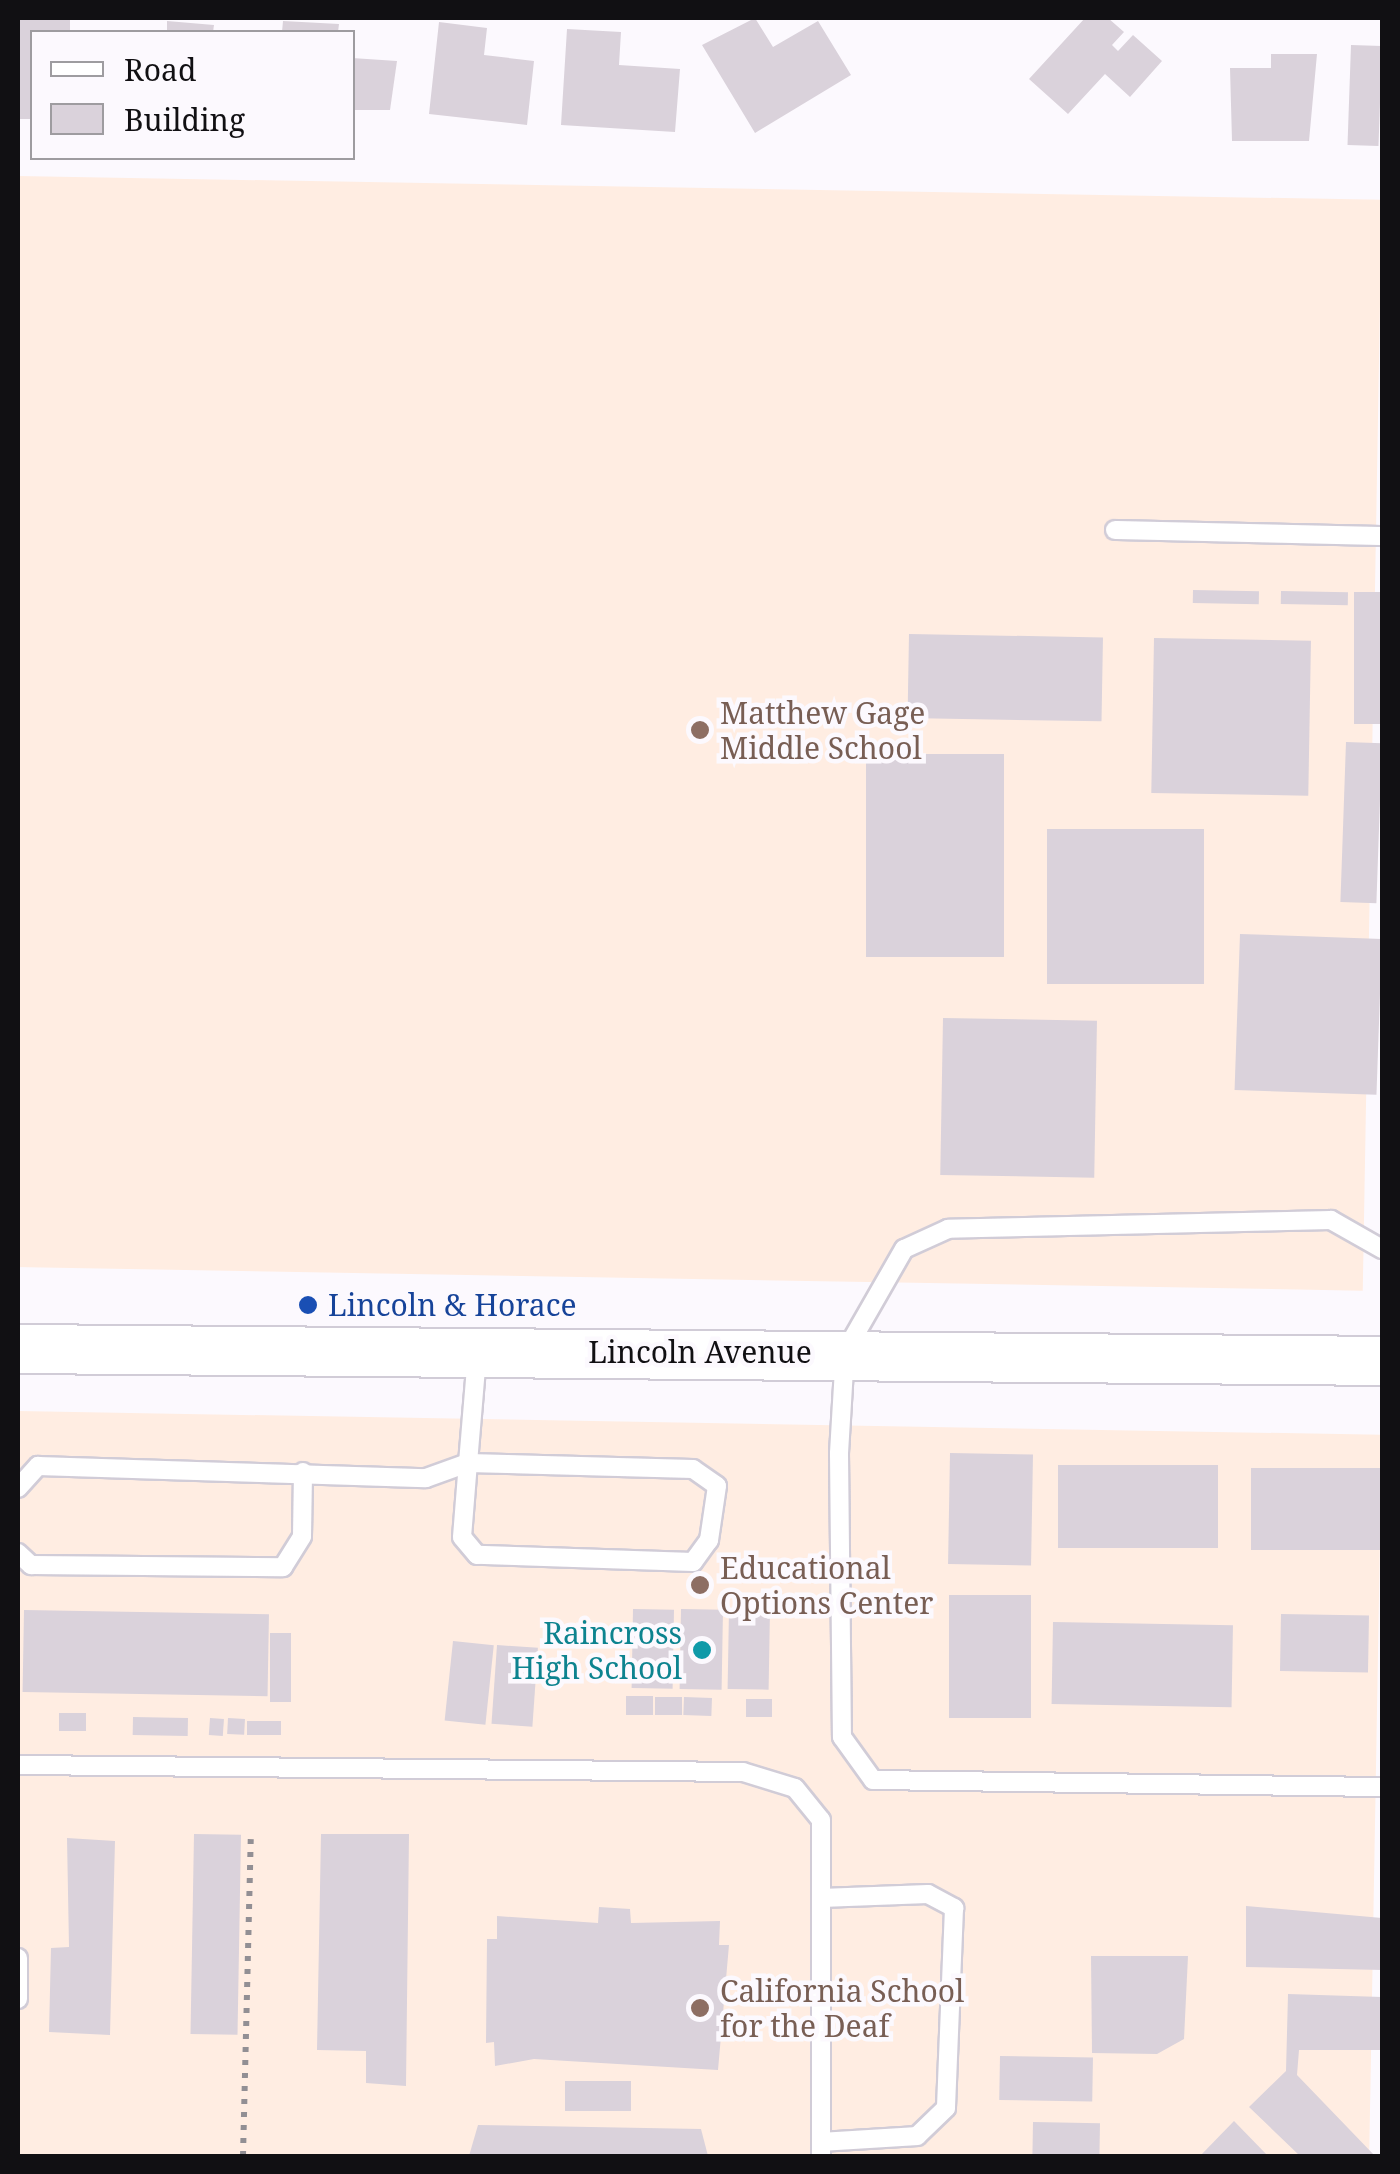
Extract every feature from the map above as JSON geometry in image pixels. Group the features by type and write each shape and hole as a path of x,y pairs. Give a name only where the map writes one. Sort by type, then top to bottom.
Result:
{"street":[{"name":"Lincoln Avenue","path":"18,1349 845,1352 1382,1361"}],"lane":[{"path":"1115,530 1382,536"},
{"path":"1382,1250 1331,1220 948,1229 904,1249 845,1352 842,1737 873,1780 1382,1786"},
{"path":"18,1488 38,1466 426,1478 468,1463 693,1469 717,1486 709,1540 693,1562 477,1556 462,1537 468,1463 477,1351"},
{"path":"18,1553 31,1565 283,1567 302,1536 304,1472"},
{"path":"18,1766 743,1772 795,1788 822,1820 821,1898 821,2149 917,2136 946,2108 954,1908 928,1894 821,1898"},
{"path":"18,1958 18,1998"}],"path":[{"path":"243,2156 251,1839"}],"shaded area":[{"name":"Matthew Gage Middle School","path":"18,176 1382,200 1363,1291 18,1267"},
{"path":"18,1411 1382,1435 1369,2156 18,2156"}],"building":[{"path":"18,18 70,19 70,30 30,30 30,119 18,119"},
{"path":"755,18 773,47 818,21 851,75 755,133 702,45"},
{"path":"1085,18 1108,18 1124,32 1112,45 1118,51 1133,35 1162,61 1130,97 1105,74 1068,114 1029,79"},
{"path":"167,21 214,25 213,30 167,30"},
{"path":"283,21 339,24 338,30 282,30"},
{"path":"439,22 487,28 484,55 534,61 527,125 429,114"},
{"path":"567,29 621,32 619,65 680,69 675,132 561,125"},
{"path":"1351,45 1382,46 1378,146 1348,145"},
{"path":"1271,54 1317,54 1309,141 1232,141 1230,68 1271,68"},
{"path":"355,58 397,61 390,110 355,110"},
{"path":"1193,590 1259,591 1259,604 1193,603"},
{"path":"1281,591 1348,592 1348,605 1281,604"},
{"path":"1354,592 1382,592 1382,724 1354,724"},
{"path":"909,634 1103,637 1102,721 908,718"},
{"path":"1154,638 1311,641 1308,796 1151,793"},
{"path":"1346,742 1382,743 1376,903 1340,902"},
{"path":"866,754 1004,754 1004,957 866,957"},
{"path":"1047,829 1204,829 1204,984 1047,984"},
{"path":"1240,934 1382,939 1376,1095 1235,1090"},
{"path":"943,1018 1097,1021 1094,1178 940,1175"},
{"name":"Educational Options Center","path":"950,1453 1033,1454 1031,1565 948,1564"},
{"path":"1058,1465 1218,1465 1218,1548 1058,1548"},
{"path":"1251,1468 1382,1468 1382,1550 1251,1550"},
{"name":"Educational Options Center","path":"949,1595 1031,1595 1031,1718 949,1718"},
{"name":"Raincross High School","path":"633,1609 674,1610 673,1689 632,1688"},
{"name":"Raincross High School","path":"681,1609 723,1610 722,1690 680,1689"},
{"name":"Raincross High School","path":"729,1609 770,1610 769,1690 728,1689"},
{"path":"24,1610 269,1614 268,1696 23,1692"},
{"path":"1281,1614 1369,1616 1368,1673 1280,1671"},
{"path":"1053,1622 1233,1625 1232,1707 1052,1704"},
{"path":"270,1633 291,1633 291,1702 270,1702"},
{"name":"Raincross High School","path":"453,1641 494,1645 485,1725 445,1721"},
{"name":"Raincross High School","path":"497,1645 538,1648 532,1727 491,1724"},
{"name":"Raincross High School","path":"626,1696 653,1696 653,1715 626,1715"},
{"name":"Raincross High School","path":"655,1697 682,1697 682,1715 655,1715"},
{"name":"Raincross High School","path":"684,1697 712,1698 711,1716 683,1715"},
{"name":"Raincross High School","path":"746,1699 772,1699 772,1717 746,1717"},
{"path":"59,1713 86,1713 86,1731 59,1731"},
{"path":"133,1717 188,1718 188,1736 133,1735"},
{"path":"210,1718 224,1719 223,1736 209,1735"},
{"path":"228,1718 245,1719 244,1735 227,1734"},
{"path":"247,1721 281,1721 281,1735 247,1735"},
{"path":"194,1834 241,1835 238,2035 191,2034"},
{"path":"321,1834 409,1834 406,2086 366,2083 366,2051 317,2050"},
{"path":"67,1838 115,1841 110,2035 49,2032 51,1948 69,1947"},
{"path":"1246,1906 1382,1918 1382,1970 1246,1967"},
{"path":"599,1907 630,1909 631,1923 720,1921 719,1945 729,1945 718,2070 534,2059 495,2066 494,2042 486,2043 487,1939 497,1939 497,1916 598,1923"},
{"path":"1091,1956 1188,1956 1184,2039 1157,2054 1092,2053"},
{"path":"1288,1994 1382,1997 1382,2050 1299,2050 1297,2075 1375,2156 1300,2156 1249,2107 1286,2071"},
{"name":"California School for the Deaf","path":"1000,2056 1093,2058 1092,2102 999,2100"},
{"path":"565,2081 631,2081 631,2111 565,2111"},
{"path":"1234,2121 1268,2156 1200,2156"},
{"path":"1033,2122 1100,2123 1099,2156 1032,2156"},
{"path":"478,2125 701,2129 708,2156 469,2156"}],"place":[{"name":"Matthew Gage Middle School","path":"700,730"},
{"name":"Lincoln & Horace","path":"308,1305"},
{"name":"Educational Options Center","path":"700,1585"},
{"name":"Raincross High School","path":"702,1650"},
{"name":"California School for the Deaf","path":"700,2008"}]}
